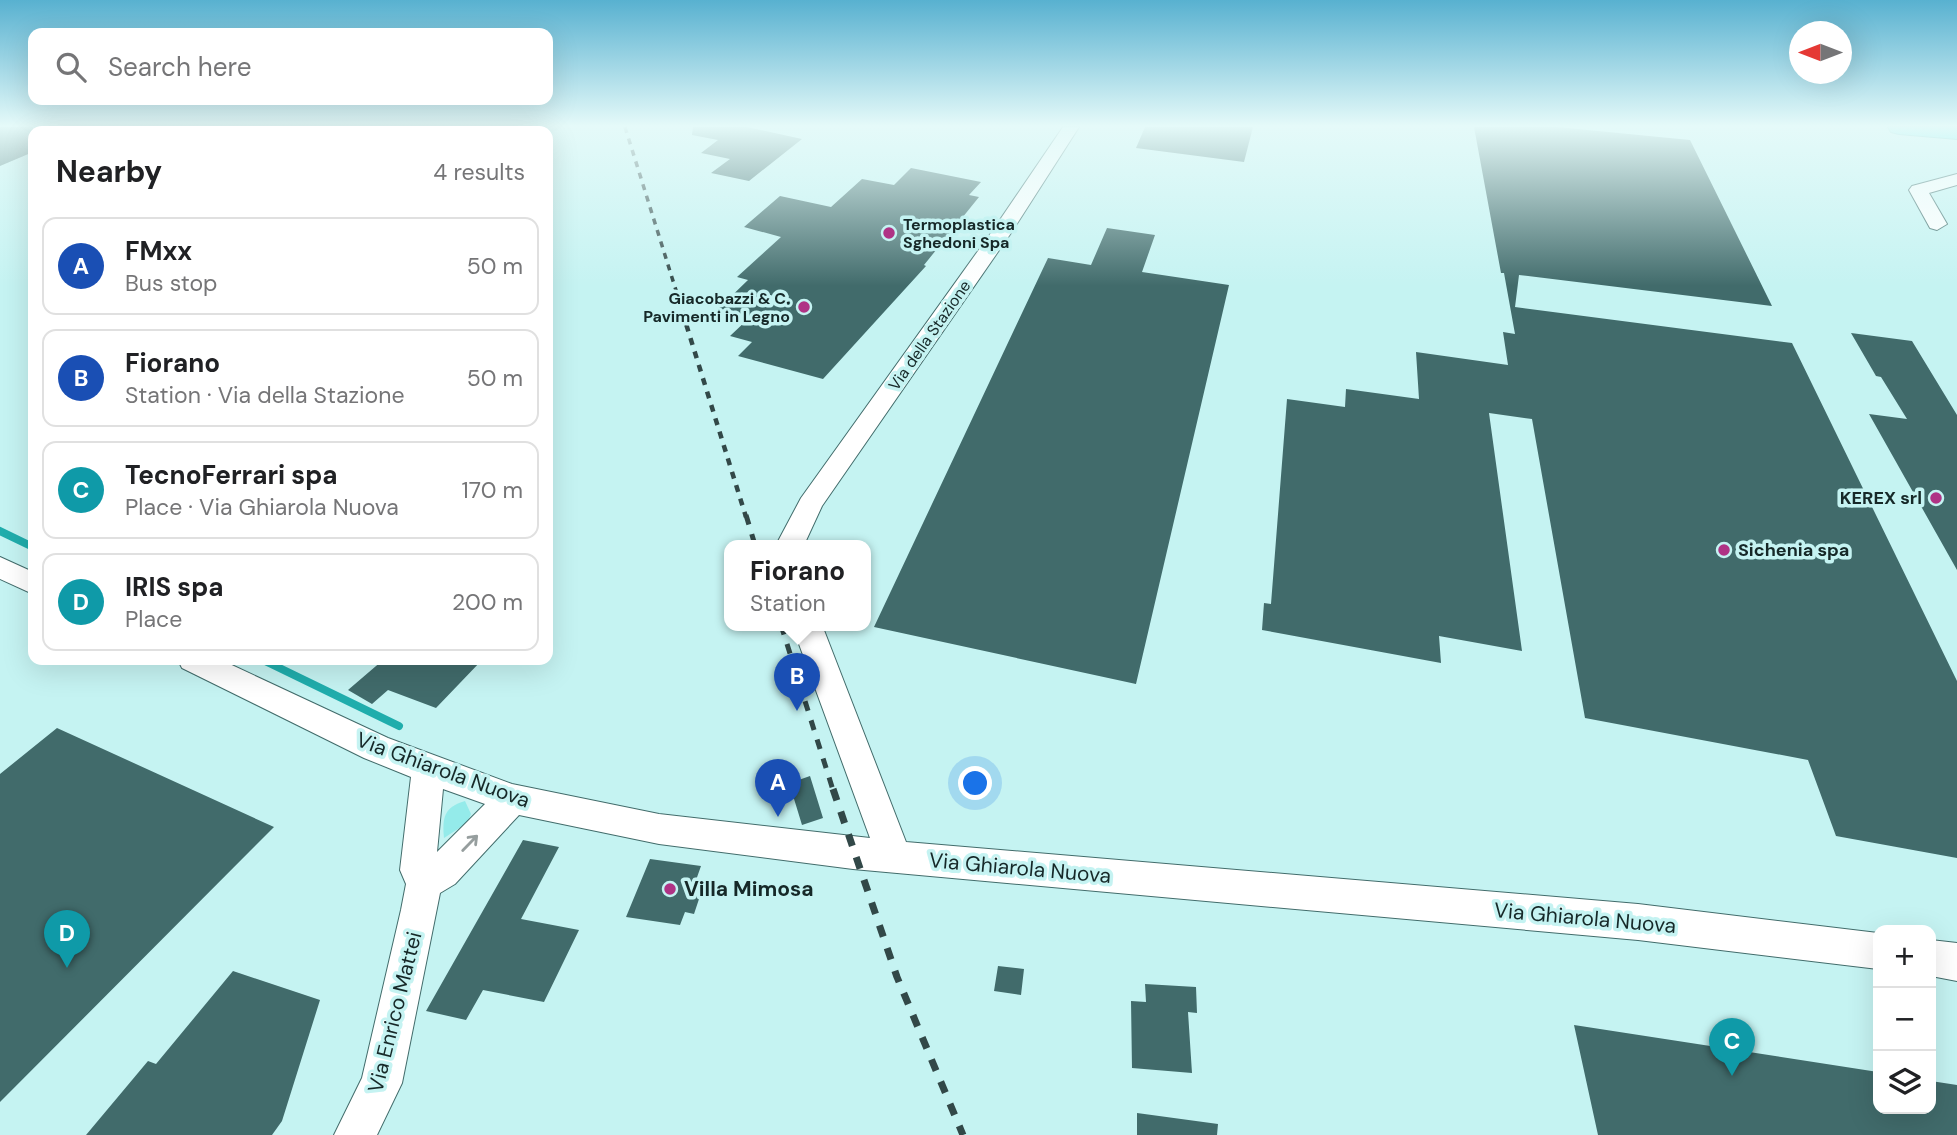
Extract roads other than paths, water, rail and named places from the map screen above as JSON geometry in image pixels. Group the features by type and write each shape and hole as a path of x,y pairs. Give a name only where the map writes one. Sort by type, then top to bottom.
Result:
{"street":[{"name":"Via della Stazione","path":"792,540 810,505 1036,180"},
{"path":"1937,224 1918,190 1954,180"},
{"path":"0,567 28,581"},
{"path":"809,631 894,857"},
{"name":"Via Ghiarola Nuova","path":"203,665 376,748 512,800 659,829 894,857 1637,922 1873,950"},
{"name":"Via Enrico Mattei","path":"355,1135 381,1083 424,884 418,870 428,769"},
{"path":"424,884 442,873 512,800"},
{"path":"1936,959 1957,962"}],"waterway":[{"path":"0,531 28,545"},
{"path":"273,665 399,726"}],"railway":[{"path":"642,180 679,300"},
{"path":"678,298 746,517"},
{"path":"746,515 754,540"},
{"path":"783,631 833,790"},
{"path":"833,789 897,977 963,1135"}],"place":[{"name":"Termoplastica Sghedoni Spa","path":"889,233"},
{"name":"Giacobazzi & C. Pavimenti in Legno","path":"804,307"},
{"name":"KEREX srl","path":"1936,498"},
{"name":"Sichenia spa","path":"1724,550"},
{"name":"Fiorano","path":"797,711"},
{"name":"FMxx","path":"778,817"},
{"name":"Villa Mimosa","path":"670,889"},
{"name":"IRIS spa","path":"67,968"},
{"name":"TecnoFerrari spa","path":"1732,1076"}]}
